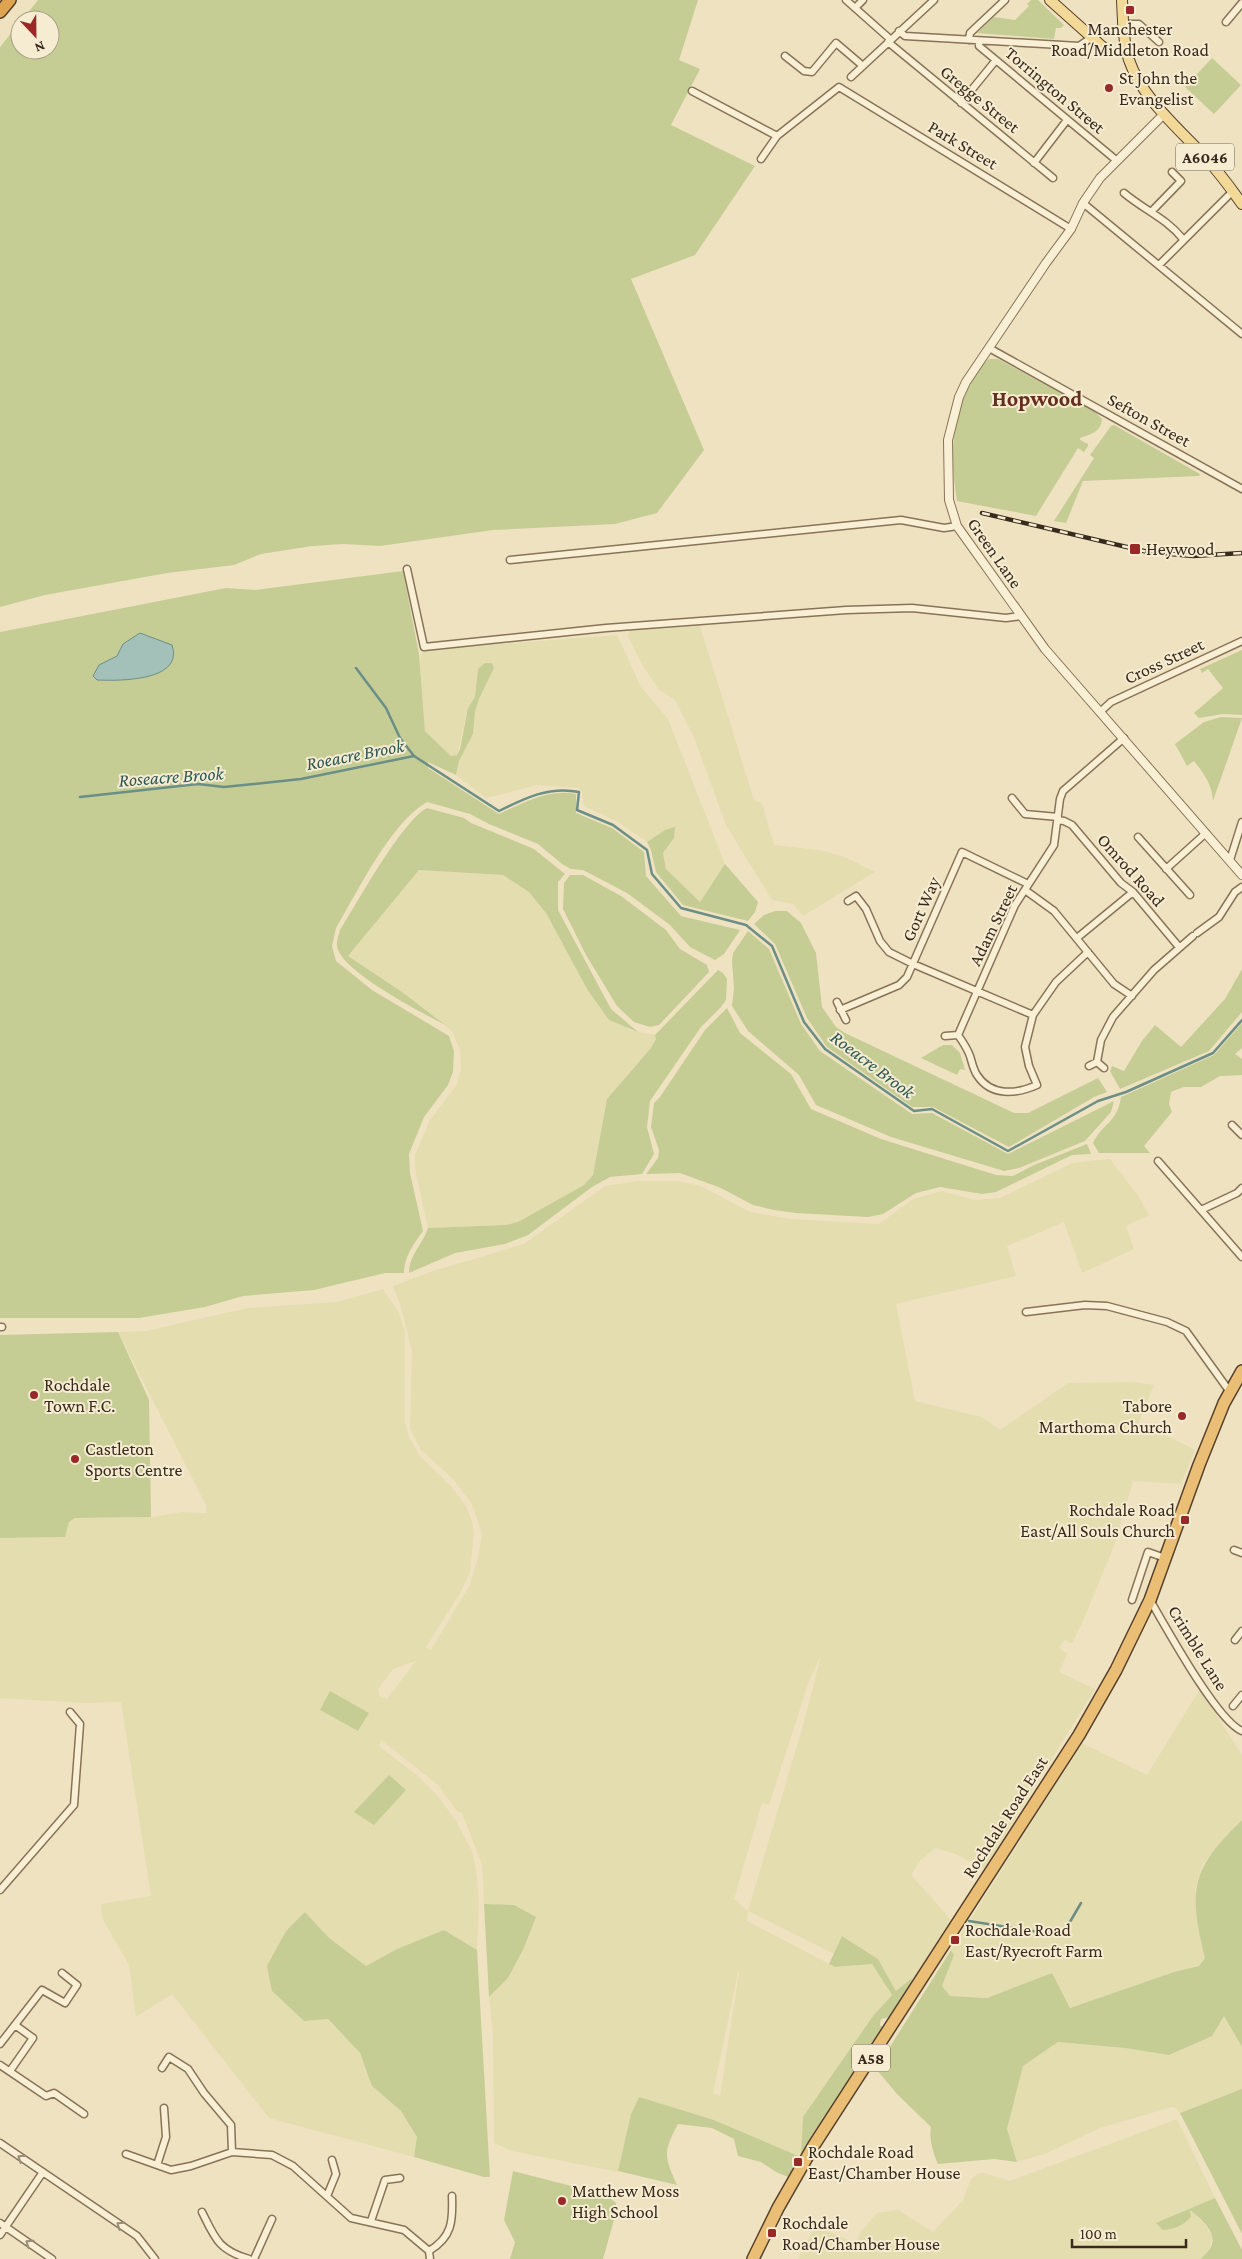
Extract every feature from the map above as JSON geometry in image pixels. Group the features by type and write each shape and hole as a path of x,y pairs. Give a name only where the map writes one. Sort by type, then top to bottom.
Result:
{"highway":[{"path":"0,12 10,0"},
{"name":"Rochdale Road East","path":"753,2259 778,2208 814,2145 1079,1736 1116,1670 1150,1600 1199,1465 1230,1392 1242,1371"}],"main road":[{"path":"1050,0 1106,50"},
{"path":"1122,0 1123,24"},
{"name":"A6046","path":"1123,24 1129,59 1140,84 1164,114 1206,158 1242,204"}],"street":[{"name":"Gregge Street","path":"846,0 889,41 961,103 1053,178"},
{"path":"855,8 863,0"},
{"path":"851,77 934,0"},
{"path":"969,40 970,33 1005,0"},
{"path":"1226,22 1241,6"},
{"path":"1123,24 1139,24 1159,42"},
{"path":"899,31 905,36 979,42 1079,46 1091,38"},
{"name":"Torrington Street","path":"979,42 979,46 1116,160"},
{"path":"785,56 804,71 812,72 836,43 863,66"},
{"path":"961,103 996,60"},
{"name":"Park Street","path":"777,136 838,87 1071,229"},
{"path":"692,91 777,136 761,159"},
{"name":"Green Lane","path":"1164,114 1100,178 1083,203 1071,229 1040,271 959,397 948,440 949,500 957,526 1045,649 1242,874"},
{"path":"1034,163 1067,120"},
{"path":"1152,211 1181,181 1172,172"},
{"path":"1160,265 1183,239 1233,191"},
{"path":"1124,193 1141,207 1152,211 1172,226 1183,239"},
{"path":"1083,203 1242,334"},
{"path":"1235,328 1242,322"},
{"name":"Sefton Street","path":"989,348 1242,489"},
{"path":"510,560 901,520 944,528 957,526"},
{"path":"407,569 424,647 606,628 846,610 912,608 1006,618 1021,616"},
{"name":"Cross Street","path":"1100,712 1111,702 1242,641"},
{"name":"Adam Street","path":"958,1035 1015,905 1054,845 1060,799 1063,791 1124,738"},
{"path":"1012,798 1026,814 1058,819"},
{"name":"Omrod Road","path":"1058,819 1072,825 1121,883 1133,892 1179,947"},
{"path":"1230,860 1242,822"},
{"path":"1166,869 1206,833"},
{"path":"1138,837 1190,895"},
{"name":"Gort Way","path":"840,1010 899,984 907,977 962,852 1026,887"},
{"path":"1026,887 1054,911 1114,984 1132,996"},
{"path":"1097,1062 1104,1031 1132,996 1154,970 1179,947 1219,918 1235,892 1242,887"},
{"path":"1078,938 1133,892"},
{"path":"848,901 856,896 866,910 880,941 889,952 1033,1015"},
{"path":"945,1036 958,1035 966,1048 976,1074 985,1084 999,1091 1021,1092 1037,1085 1029,1066 1025,1047 1033,1015 1056,982 1088,952"},
{"path":"837,1002 846,1020"},
{"path":"1089,1066 1097,1062"},
{"path":"1097,1062 1104,1068"},
{"path":"1232,1125 1242,1135"},
{"path":"1158,1161 1242,1257"},
{"path":"1201,1210 1236,1193 1242,1188"},
{"path":"1026,1312 1085,1305 1106,1306 1167,1322 1186,1331 1230,1392"},
{"path":"1234,1550 1242,1553"},
{"path":"1132,1600 1148,1552 1165,1558"},
{"name":"Crimble Lane","path":"1150,1600 1186,1661 1227,1721 1242,1731"},
{"path":"1235,1640 1242,1631"},
{"path":"1232,1706 1242,1694"},
{"path":"0,1890 74,1805 80,1724 70,1712"},
{"path":"0,2044 42,1990 64,2003 77,1985 62,1973"},
{"path":"10,2071 33,2038 15,2024"},
{"path":"162,2068 169,2057 188,2069 204,2093 231,2126 232,2152"},
{"path":"0,2065 46,2096 54,2094 84,2114"},
{"path":"157,2165 166,2137 164,2108"},
{"path":"0,2143 137,2236 155,2259"},
{"path":"126,2154 171,2170 191,2166 232,2152 272,2155 293,2166 351,2218 372,2221 404,2230 428,2251 430,2259"},
{"path":"327,2196 336,2174 332,2160"},
{"path":"0,2235 3,2225 43,2172"},
{"path":"372,2221 385,2180 400,2178"},
{"path":"428,2251 439,2245 448,2236 453,2212 452,2196"},
{"path":"202,2212 218,2243 236,2255 249,2259"},
{"path":"254,2259 272,2219"},
{"path":"3,2225 52,2259"}],"shaded area":[{"path":"700,626 754,800 762,803 774,845 819,850 845,857 875,872 803,916 793,904 772,900 726,825 693,735 675,700 659,690 643,666 628,637 629,631"},
{"path":"617,635 641,687 668,719 725,864 700,902 666,869 663,853 674,838 665,830 647,842 618,822 584,806 582,792 579,788 537,785 486,798 456,775 459,761 473,734 475,712 479,699 494,668 478,669 475,697 468,708 457,755 451,756 425,731 420,664 421,654 425,650"},
{"path":"419,870 503,875 529,892 546,913 587,989 629,1030 655,1035 656,1039 651,1048 607,1099 593,1175 584,1185 518,1222 506,1225 428,1228 415,1169 415,1155 430,1120 456,1086 461,1069 460,1050 452,1031 402,992 347,957"},
{"path":"1110,1159 1139,1197 1149,1215 1126,1226 1134,1249 1082,1273 1064,1222 1007,1246 1016,1276 896,1304 915,1401 982,1417 1000,1430 1068,1383 1133,1382 1154,1385 1138,1424 1148,1426 1195,1450 1181,1484 1133,1481 1114,1546 1082,1623 1072,1643 1064,1640 1059,1647 1067,1654 1059,1672 1095,1689 984,1869 956,1854 935,1848 920,1861 911,1875 951,1920 913,1980 911,1979 897,1992 878,1959 843,1936 834,1954 748,1911 747,1921 835,1967 872,1964 892,1995 873,2016 801,2157 714,2120 639,2098 631,2114 618,2172 512,2151 494,2143 493,2035 489,1997 508,1978 523,1950 514,1905 484,1904 482,1865 462,1813 457,1811 437,1784 381,1740 379,1746 419,1777 437,1795 456,1821 472,1851 477,1875 479,1903 477,1950 444,1930 397,1949 366,1966 328,1937 305,1912 272,1991 304,2021 327,2019 360,2053 372,2086 401,2111 417,2137 414,2157 269,2118 172,1994 136,2017 129,1965 102,1918 101,1904 151,1896 121,1702 83,1703 0,1698 0,1538 65,1537 69,1522 75,1518 151,1517 182,1512 206,1513 206,1505 118,1332 146,1331 248,1308 337,1302 383,1289 399,1313 405,1332 405,1423 409,1437 419,1455 451,1486 466,1506 474,1533 470,1572 460,1593 426,1647 431,1650 470,1585 482,1534 472,1504 452,1478 421,1450 410,1429 412,1351 400,1304 393,1286 433,1271 524,1244 605,1186 637,1181 678,1181 701,1186 750,1212 791,1219 879,1224 913,1199 942,1191 975,1200 1000,1198 1072,1163","holes":["821,1656 804,1722 748,1911 734,1899 762,1803 769,1805 809,1681","416,1661 387,1699 379,1696 378,1689 393,1669","738,1972 739,1972 720,2096 713,2093"]},
{"path":"1200,1689 1242,1755 1242,1820 1222,1840 1202,1866 1195,1890 1205,1958 1199,1966 1174,1972 1070,2008 1052,1973 987,1998 950,1996 942,1986 954,1955 951,1950 1082,1743 1147,1775"},
{"path":"1224,2015 1242,2047 1242,2090 1180,2113 1176,2108 1172,2107 1100,2128 1047,2153 1017,2162 1007,2129 1023,2066 1058,2042 1125,2048 1169,2055"},
{"path":"1177,2119 1215,2198 1190,2210 1204,2223 1212,2236 1210,2248 1201,2259 798,2259 815,2226 856,2243 861,2231 877,2213 898,2210 933,2232 963,2200 971,2179 977,2174 984,2173 1010,2181"}],"green space":[{"path":"38,0 698,0 679,60 700,69 671,125 755,166 695,255 631,279 704,450 657,513 615,524 493,530 380,546 343,544 312,546 261,554 234,565 167,573 45,595 0,607 0,47 10,34 10,60 60,60 60,10 30,10"},
{"path":"1031,0 1038,0 1064,25 1061,28 1056,28 1054,39 977,33 994,17 1015,20 1029,6 1027,4"},
{"path":"1212,58 1241,85 1214,114 1185,87"},
{"path":"989,359 998,359 1094,411 1102,419 1098,430 1080,438 1088,446 1084,452 1078,448 1036,516 957,501 953,469 956,421 967,391 981,367"},
{"path":"1114,425 1200,474 1199,476 1083,481 1066,523 1054,521 1094,458 1090,455 1111,426"},
{"path":"403,571 419,654 425,731 451,756 457,755 460,749 468,708 475,697 478,669 485,663 492,663 494,668 479,699 475,712 473,734 459,761 456,775 428,762 428,768 499,814 527,801 546,795 556,793 576,794 576,813 612,828 644,852 646,876 681,916 740,930 724,954 715,960 690,947 670,925 627,893 583,870 571,869 538,844 470,814 427,802 401,825 376,859 336,928 332,946 336,961 372,990 449,1036 454,1051 453,1072 448,1085 424,1117 409,1154 410,1173 423,1231 407,1256 404,1273 385,1273 314,1290 243,1296 205,1307 139,1318 0,1318 0,632 226,588 255,590"},
{"path":"1242,650 1242,715 1223,714 1199,718 1194,713 1223,688 1208,669 1202,673 1200,669"},
{"path":"1221,717 1242,718 1213,801 1211,789 1204,775 1194,761 1187,766 1175,744 1204,722"},
{"path":"427,808 464,818 471,823 534,849 565,874 558,882 558,910 611,1009 638,1032 609,1020 587,989 546,913 529,892 503,875 419,870 348,956 402,992 445,1025 384,990 352,967 342,956 337,946 340,930 393,845 405,829"},
{"path":"675,827 674,838 663,853 666,869 700,902 725,864 758,902 755,912 748,921 683,905 656,872 651,850 647,842 665,830"},
{"path":"570,875 583,875 621,896 666,930 680,949 707,965 709,972 659,1025 650,1027 634,1022 617,1006 586,955 563,909 564,883"},
{"path":"775,911 787,911 801,923 816,953 822,1007 836,1027 845,1033 1014,1113 1028,1113 1098,1078 1107,1092 1094,1097 1009,1147 933,1107 912,1107 827,1047 807,1018 775,944 754,924 764,915"},
{"path":"748,931 769,949 801,1024 820,1051 912,1114 932,1113 1008,1154 1114,1101 1111,1112 1085,1141 1019,1168 1004,1171 891,1137 816,1105 799,1075 748,1031 732,1006 734,988 733,953"},
{"path":"1242,969 1242,1012 1209,1051 1120,1089 1110,1071 1112,1066 1124,1071 1142,1041 1155,1025 1181,1047 1225,999"},
{"path":"718,970 727,979 726,1000 701,1027 650,1101 647,1127 654,1154 642,1174 610,1177 592,1187 528,1235 505,1244 455,1253 409,1273 411,1261 428,1228 506,1225 518,1222 584,1185 593,1175 607,1099 651,1048 656,1039 655,1035"},
{"path":"727,1008 740,1033 791,1074 811,1109 881,1139 996,1175 1013,1176 1034,1165 1087,1144 1091,1154 1072,1155 996,1192 982,1194 940,1187 916,1193 883,1214 868,1217 774,1210 753,1205 721,1188 680,1173 646,1174 658,1158 659,1150 651,1127 654,1103 705,1030"},
{"path":"1242,1023 1242,1048 1235,1054 1242,1059 1242,1075 1220,1076 1201,1087 1183,1087 1171,1092 1169,1104 1172,1112 1144,1146 1150,1153 1099,1153 1093,1143 1113,1118 1121,1097 1214,1055"},
{"path":"943,1045 952,1045 960,1053 965,1070 960,1069 957,1075 921,1058"},
{"name":"Castleton Sports Centre","path":"118,1332 149,1400 151,1517 75,1518 69,1522 65,1537 0,1538 0,1335"},
{"path":"330,1691 369,1713 358,1731 320,1710"},
{"path":"389,1775 406,1790 374,1825 354,1812"},
{"path":"1242,1820 1242,2047 1224,2016 1212,2036 1169,2055 1125,2048 1058,2042 1023,2066 1007,2129 1017,2162 994,2159 938,2164 932,2146 931,2127 897,2094 876,2069 951,1950 954,1955 942,1986 950,1996 987,1998 1052,1973 1070,2008 1174,1972 1199,1966 1205,1958 1196,1914 1198,1882 1203,1867 1212,1853"},
{"path":"484,1904 514,1905 536,1917 523,1950 508,1978 489,1997"},
{"path":"305,1912 328,1937 366,1966 397,1949 444,1930 477,1950 490,2177 484,2177 414,2157 417,2137 401,2111 372,2086 360,2053 328,2019 304,2021 272,1991 267,1966 286,1931"},
{"path":"842,1936 878,1959 896,1991 911,1979 913,1980 890,2017 881,2019 880,2025 883,2028 801,2157 803,2117 873,2016 892,1995 872,1964 835,1967 829,1964"},
{"path":"1242,2089 1242,2234 1180,2113"},
{"path":"639,2097 714,2120 801,2157 788,2177 761,2162 738,2156 734,2139 712,2128 678,2124 670,2141 667,2154 677,2185 618,2171 631,2114"},
{"name":"Matthew Moss High School","path":"513,2171 606,2195 616,2203 616,2213 603,2259 510,2259 515,2242 504,2220"},
{"path":"1215,2198 1242,2250 1242,2259 1201,2259 1211,2247 1212,2236 1207,2226 1190,2210 1191,2217 1175,2228 1163,2230 1156,2223"}],"water":[{"path":"140,633 172,645 173,657 169,666 160,672 134,679 97,680 93,676 99,665 117,656 123,644"}],"waterway":[{"name":"Roseacre Brook","path":"356,668 386,708 400,738 414,756"},
{"name":"Roeacre Brook","path":"80,797 198,784 224,787 301,779 414,756 499,811 538,794 558,791 579,792 577,810 613,825 647,850 652,874 681,908 746,925 772,946 804,1022 825,1049 914,1111 932,1109 1008,1151 1098,1101 1126,1092 1213,1053 1242,1020"},
{"path":"969,1921 1058,1935 1067,1927 1081,1903"}],"railway":[{"path":"982,513 1148,552 1193,556 1242,553"}],"place":[{"name":"Manchester Road/Middleton Road","path":"1130,10"},
{"name":"St John the Evangelist","path":"1109,88"},
{"name":"Heywood","path":"1135,549"},
{"name":"Rochdale Town F.C.","path":"34,1395"},
{"name":"Tabore Marthoma Church","path":"1182,1416"},
{"name":"Castleton Sports Centre","path":"75,1459"},
{"name":"Rochdale Road East/All Souls Church","path":"1185,1520"},
{"name":"Rochdale Road East/Ryecroft Farm","path":"955,1940"},
{"name":"Rochdale Road East/Chamber House","path":"798,2162"},
{"name":"Matthew Moss High School","path":"562,2201"},
{"name":"Rochdale Road/Chamber House","path":"772,2233"}],"district":[{"name":"Hopwood","path":"1037,398"}]}
